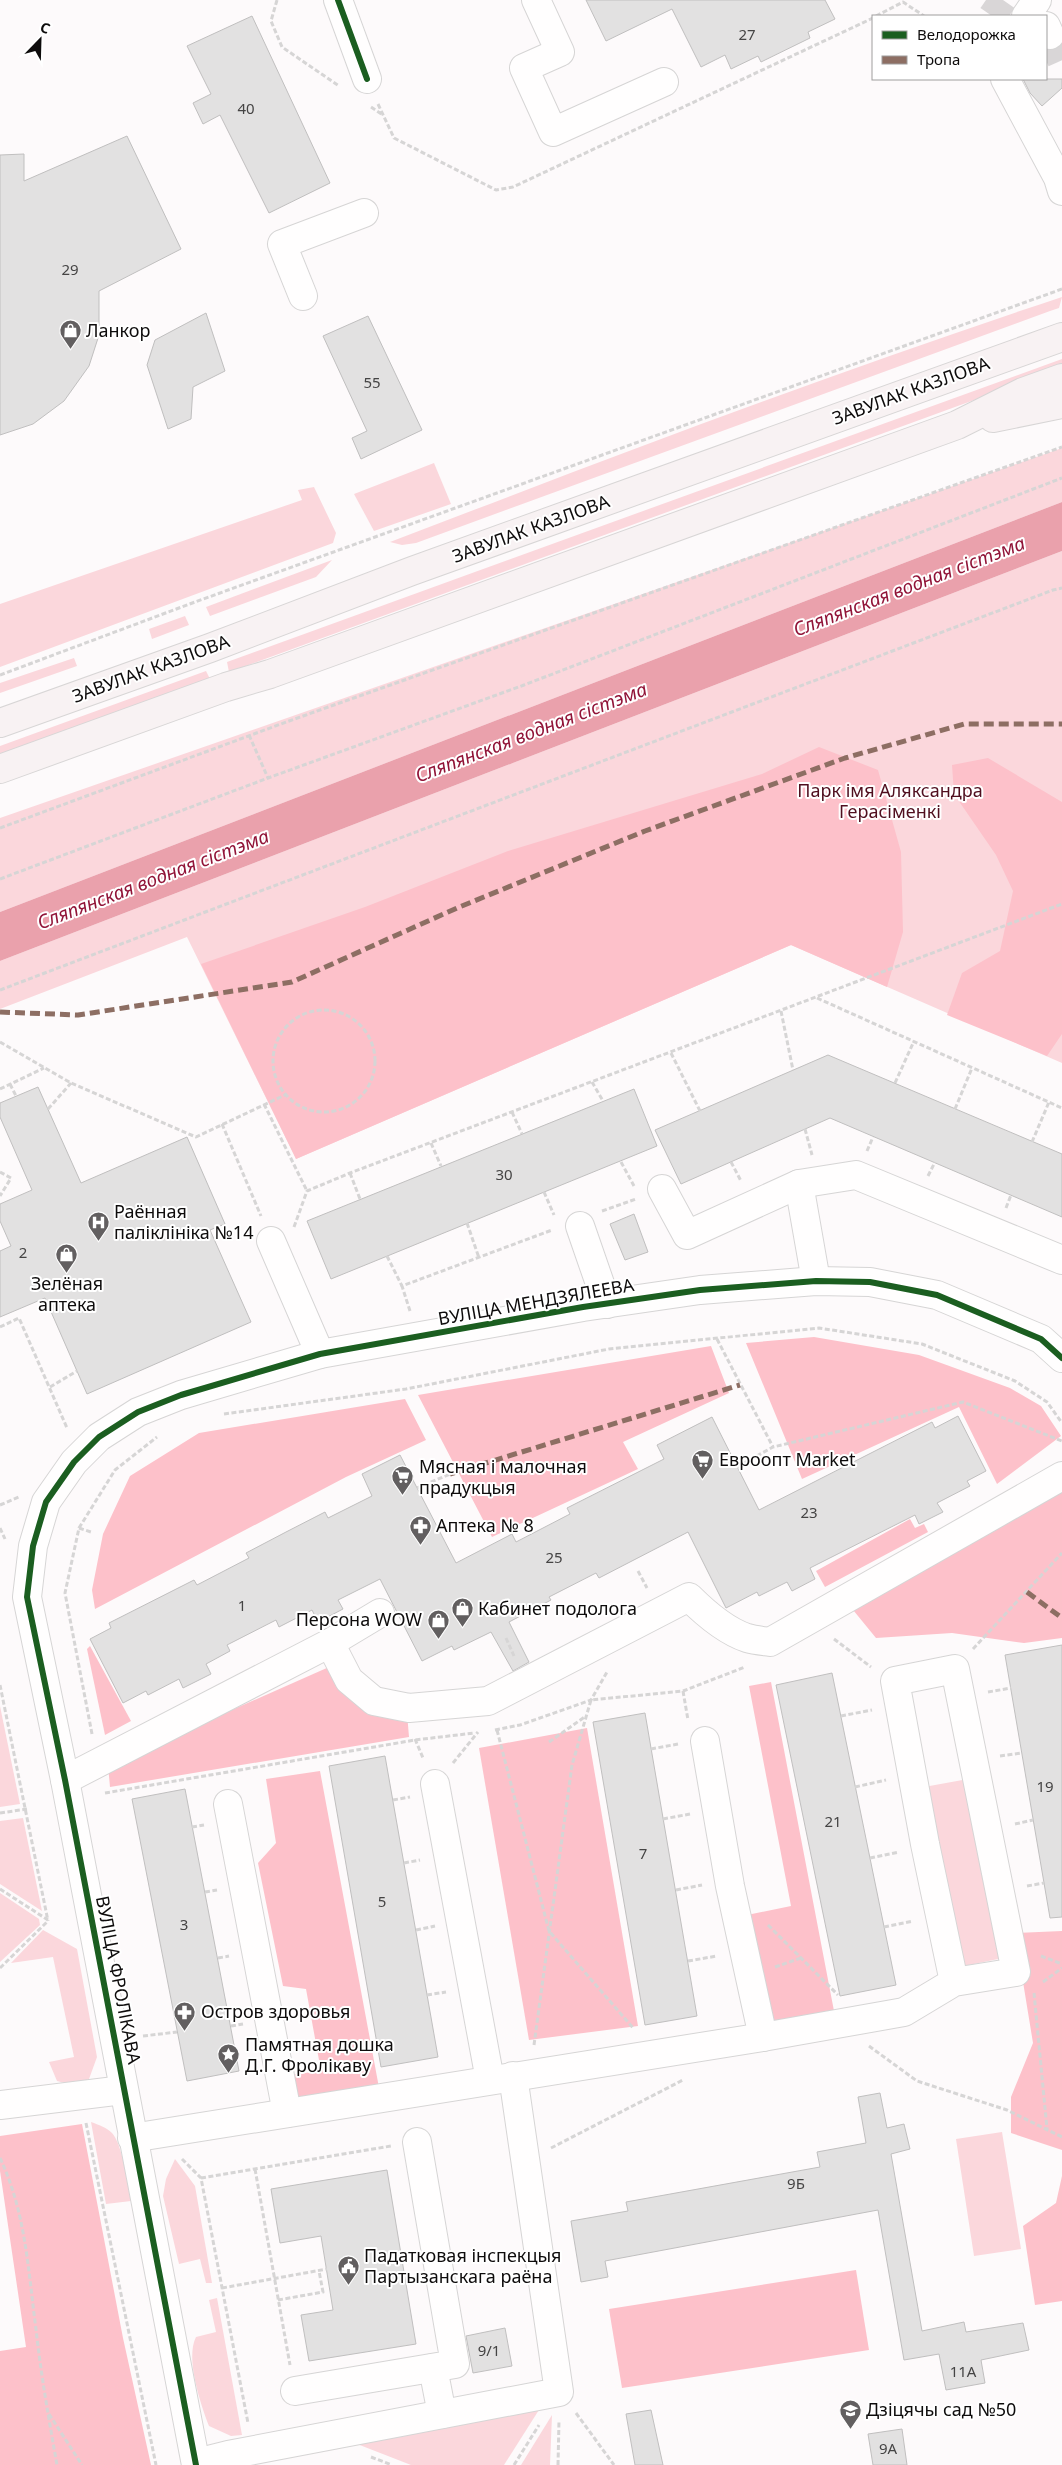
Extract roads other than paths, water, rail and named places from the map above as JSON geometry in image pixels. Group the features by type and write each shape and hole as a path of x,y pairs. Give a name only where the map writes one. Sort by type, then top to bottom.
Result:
{"main road":[{"name":"ЗАВУЛАК КАЗЛОВА","path":"0,723 210,648 412,571 1062,337"},
{"path":"0,769 270,674 958,425 1022,392 1062,378"},
{"path":"958,425 1062,404"}],"street":[{"path":"338,0 357,85"},
{"path":"536,0 560,52 524,68 553,132 664,82"},
{"path":"1005,80 1061,178"},
{"path":"302,296 282,244 364,213"},
{"path":"651,1193 687,1235 799,1184 856,1175 1062,1260"},
{"path":"799,1184 816,1281"},
{"path":"572,1222 607,1304"},
{"path":"276,1252 320,1354"},
{"name":"ВУЛІЦА МЕНДЗЯЛЕЕВА","path":"46,1502 74,1462 99,1437 138,1412 180,1395 320,1354 607,1304 700,1290 816,1281 870,1282 937,1295 1041,1339 1062,1358"},
{"path":"330,1643 349,1680 374,1702 409,1708 488,1701 688,1597 699,1608 747,1638 770,1642 1062,1476"},
{"name":"ВУЛІЦА ФРОЛІКАВА","path":"46,1502 33,1546 26,1598 64,1780 123,2090 145,2136 196,2464"},
{"path":"64,1780 330,1643 380,1613"},
{"path":"145,2136 763,2037 867,2030 904,2012 954,1982 1016,1972 955,1669 895,1680 925,1844 954,1982"},
{"path":"692,1736 730,1886 763,2037"},
{"path":"196,2464 253,2451 559,2392 511,2076 427,1790"},
{"path":"228,1804 287,2113"},
{"path":"0,2105 123,2090"},
{"path":"295,2391 455,2364 417,2142"},
{"path":"433,2368 442,2414"}],"water":[{"name":"Сляпянская водная сістэма","path":"1062,502 1062,551 0,961 0,912"}],"tunnel":[{"path":"993,15 1003,0"},
{"path":"1050,35 1062,62"}],"place":[{"name":"Ланкор","path":"70,350"},
{"name":"Раённая паліклініка №14","path":"98,1241"},
{"name":"Зелёная аптека","path":"67,1273"},
{"name":"Евроопт Market","path":"703,1479"},
{"name":"Мясная і малочная прадукцыя","path":"403,1496"},
{"name":"Аптека № 8","path":"420,1545"},
{"name":"Кабинет подолога","path":"462,1628"},
{"name":"Персона WOW","path":"438,1639"},
{"name":"Остров здоровья","path":"185,2031"},
{"name":"Памятная дошка Д.Г. Фролікаву","path":"229,2074"},
{"name":"Падатковая інспекцыя Партызанскага раёна","path":"348,2285"},
{"name":"Дзіцячы сад №50","path":"850,2429"}],"park label":[{"name":"Парк імя Аляксандра Герасіменкі","path":"890,801"}]}
